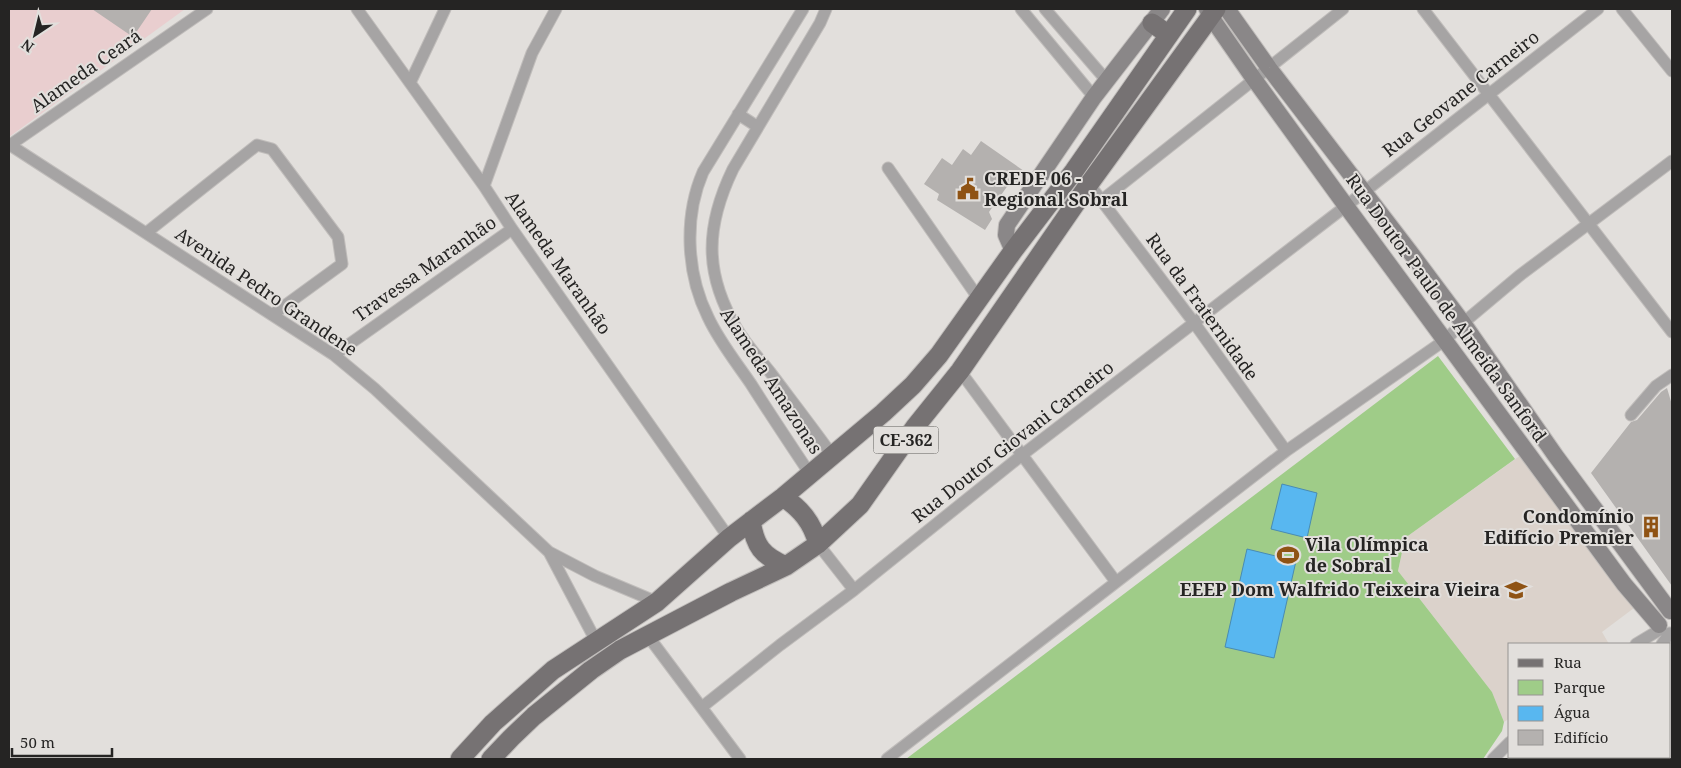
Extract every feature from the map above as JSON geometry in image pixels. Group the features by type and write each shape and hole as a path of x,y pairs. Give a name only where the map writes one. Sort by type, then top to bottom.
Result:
{"main road":[{"name":"CE-362","path":"460,759 493,723 553,670 657,602 729,538 810,474 883,413 913,385 939,355 1013,251 1074,171 1187,9"},
{"name":"CE-362","path":"491,759 534,716 591,670 620,650 786,566 818,544 860,504 915,428 960,371 1089,184 1215,11"},
{"path":"1157,16 1169,35"},
{"path":"783,496 805,515 815,532 818,544"},
{"path":"751,521 761,552 772,560 786,566"}],"street":[{"name":"Alameda Ceará","path":"10,146 206,9"},
{"name":"Alameda Maranhão","path":"358,9 484,186 512,229 729,538"},
{"path":"410,83 445,9"},
{"path":"484,186 532,53 556,9"},
{"name":"Alameda Amazonas","path":"803,9 709,160 696,186 690,236 694,278 708,317 723,343 810,474"},
{"name":"Alameda Amazonas","path":"826,9 820,23 722,192 711,244 717,286 738,331 832,455"},
{"path":"1021,9 1094,97"},
{"path":"1044,9 1107,81"},
{"path":"1102,200 1343,9"},
{"path":"1423,9 1672,332"},
{"name":"Rua Geovane Carneiro","path":"1346,206 1598,9"},
{"path":"1622,9 1672,71"},
{"name":"Rua Doutor Paulo de Almeida Sanford","path":"1215,11 1269,68 1364,192 1462,323 1555,455 1671,611"},
{"name":"Rua Doutor Paulo de Almeida Sanford","path":"1215,11 1254,79 1624,584 1665,633"},
{"path":"1013,251 1006,235 1007,225 1094,97 1157,16"},
{"path":"738,114 758,127"},
{"path":"146,233 257,145 272,149 338,237 342,264 272,315"},
{"name":"Avenida Pedro Grandene","path":"10,146 334,355 374,389 549,552 595,576 657,602"},
{"path":"887,759 1286,452 1446,340 1462,323 1519,276 1672,161"},
{"path":"888,168 979,299"},
{"name":"Rua da Fraternidade","path":"1089,184 1194,324 1286,452"},
{"name":"Rua Doutor Giovani Carneiro","path":"702,707 780,645 854,590 1022,455 1346,206"},
{"name":"Travessa Maranhão","path":"334,355 512,229"},
{"path":"692,257 712,258"},
{"path":"708,317 729,314"},
{"path":"960,371 1116,582"},
{"path":"1631,415 1656,386 1672,375"},
{"path":"818,544 854,590"},
{"name":"Avenida Pedro Grandene","path":"549,552 596,642"},
{"path":"1639,643 1665,633 1661,616 1671,611"},
{"path":"648,636 740,759"},
{"path":"1493,759 1508,744"}],"shaded area":[{"path":"9,9 185,9 9,137"},
{"name":"EEEP Dom Walfrido Teixeira Vieira","path":"1521,455 1634,608 1602,632 1608,643 1508,643 1508,719 1504,722 1492,692 1398,571 1405,538"}],"green space":[{"name":"Vila Olímpica de Sobral","path":"1438,356 1515,459 1405,538 1398,571 1492,692 1504,722 1502,731 1483,759 906,759"}],"water":[{"path":"1282,484 1317,493 1307,538 1271,529"},
{"path":"1247,549 1296,561 1274,658 1225,647"}],"building":[{"path":"92,9 152,9 133,37"},
{"name":"CREDE 06 - Regional Sobral","path":"981,141 1024,171 1015,184 1011,181 989,212 992,219 985,230 937,200 939,194 924,184 942,158 952,165 963,149 971,155"},
{"name":"Condomínio Edifício Premier","path":"1667,388 1672,405 1672,586 1591,473 1631,422 1637,420 1661,392"}],"place":[{"name":"CREDE 06 - Regional Sobral","path":"968,189"},
{"name":"Condomínio Edifício Premier","path":"1651,527"},
{"name":"Vila Olímpica de Sobral","path":"1288,555"},
{"name":"EEEP Dom Walfrido Teixeira Vieira","path":"1516,590"}]}
